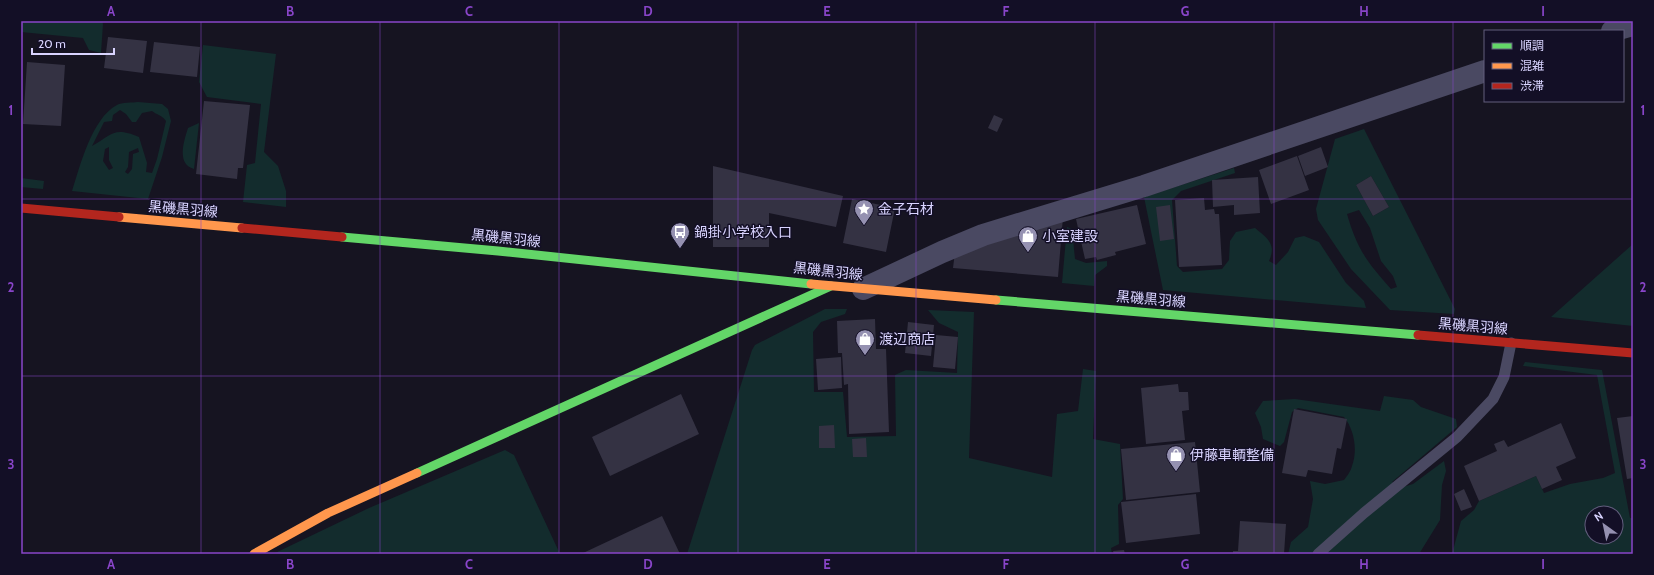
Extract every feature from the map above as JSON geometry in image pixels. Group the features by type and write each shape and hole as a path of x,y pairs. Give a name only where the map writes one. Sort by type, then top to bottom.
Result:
{"main road":[{"name":"黒磯黒羽線","path":"21,208 490,251 863,289 1633,353"},
{"path":"254,554 328,513 831,286"}],"street":[{"path":"1616,30 1633,25"},
{"path":"863,289 942,252 983,235 1144,186 1484,71"}],"lane":[{"path":"1318,554 1364,513 1456,437 1493,399 1504,378 1511,343"}],"green space":[{"path":"21,21 102,21 101,53 89,50 83,38 21,32"},
{"path":"203,45 276,54 264,152 278,166 286,191 286,207 243,202 247,165 255,163 261,104 207,97 199,82"},
{"path":"138,102 162,104 168,109 171,121 162,157 148,199 72,191 83,156 94,131 101,120 108,111 119,104","holes":["120,110 126,114 132,122 136,122 142,113 152,111 166,121 152,173 146,172 147,163 139,137 124,132 118,132 109,135 92,146 104,122 112,121 113,115","109,147 109,160 113,168 109,170 103,161 105,149","138,148 139,152 133,154 132,169 128,174 125,172 128,167 129,152"]},
{"path":"199,123 194,169 188,166 185,162 183,157 183,145 188,128"},
{"path":"1364,129 1455,309 1454,314 1390,310 1351,269 1318,220 1316,209 1335,139","holes":["1371,176 1389,207 1373,216 1356,185","1359,210 1370,228 1381,261 1393,276 1397,287 1391,289 1369,263 1359,246 1347,214"]},
{"path":"1234,168 1235,173 1181,191 1172,200 1177,266 1183,272 1222,269 1229,260 1230,241 1236,232 1255,228 1270,242 1272,250 1269,261 1276,265 1288,252 1295,238 1304,236 1319,242 1346,283 1364,301 1366,308 1163,290 1144,197"},
{"path":"21,178 44,181 43,189 21,187"},
{"path":"1067,227 1072,229 1075,259 1086,263 1107,261 1107,266 1095,275 1094,286 1062,283"},
{"path":"1633,244 1633,326 1551,317"},
{"path":"825,309 847,309 845,314 821,322 813,332 814,392 843,392 847,437 896,436 895,375 906,370 957,373 958,332 939,323 928,310 974,312 969,458 1052,477 1057,414 1078,411 1083,369 1096,371 1093,439 1120,444 1123,499 1118,505 1119,544 1111,548 1112,554 687,554 752,350 755,345"},
{"path":"1525,362 1602,370 1630,518 1633,518 1633,554 1452,554 1461,521 1474,510 1479,501 1536,476 1544,493 1570,484 1603,478 1615,473 1597,375 1523,366"},
{"path":"1384,396 1413,400 1421,407 1456,419 1457,427 1392,482 1403,487 1413,484 1444,461 1446,471 1442,485 1440,520 1419,554 1288,554 1291,542 1308,527 1313,499 1310,481 1325,484 1344,480 1350,472 1355,453 1353,434 1344,417 1298,408 1292,412 1284,442 1280,446 1263,439 1261,427 1255,413 1263,401 1295,399 1380,411"},
{"path":"505,450 514,455 560,554 273,554 369,508"}],"building":[{"path":"108,37 147,41 143,73 104,68"},
{"path":"154,42 200,47 197,77 150,72"},
{"path":"27,62 65,65 61,126 23,124"},
{"path":"204,101 250,105 243,168 238,168 237,179 196,174"},
{"path":"994,115 1003,119 997,132 988,128"},
{"path":"1321,147 1328,167 1305,176 1298,156"},
{"path":"1297,156 1309,190 1271,204 1259,170"},
{"path":"713,166 843,196 836,227 769,213 769,247 713,247"},
{"path":"1371,176 1389,207 1373,216 1356,185"},
{"path":"1258,177 1260,213 1234,215 1234,205 1213,207 1212,180"},
{"path":"1204,198 1205,210 1214,209 1215,214 1219,214 1222,265 1179,267 1175,200"},
{"path":"852,199 895,208 886,252 843,243"},
{"path":"1137,205 1146,244 1115,252 1116,255 1097,260 1096,257 1085,259 1076,219"},
{"path":"1170,205 1174,239 1160,241 1156,207"},
{"path":"1063,217 1058,277 953,268 955,252"},
{"path":"875,319 876,349 886,349 889,432 849,434 848,384 844,385 842,353 838,353 837,321"},
{"path":"908,322 934,325 931,356 905,353"},
{"path":"936,335 958,337 955,369 933,367"},
{"path":"841,357 842,388 818,390 816,359"},
{"path":"1178,384 1179,392 1188,392 1189,410 1182,411 1185,440 1146,444 1141,388"},
{"path":"681,394 699,434 610,476 592,437"},
{"path":"1294,409 1347,419 1341,449 1337,448 1332,474 1308,470 1306,477 1282,473"},
{"path":"1633,416 1633,478 1627,479 1617,418"},
{"path":"1561,423 1576,458 1556,467 1562,480 1542,489 1536,476 1479,501 1464,466 1497,451 1494,444 1504,440 1508,447"},
{"path":"834,425 835,448 819,448 819,426"},
{"path":"866,438 867,457 853,457 852,439"},
{"path":"1195,442 1200,492 1126,500 1121,449"},
{"path":"1464,489 1472,507 1461,511 1454,494"},
{"path":"1196,494 1200,534 1126,543 1121,502"},
{"path":"662,516 680,554 581,554"},
{"path":"1240,521 1286,524 1284,554 1233,554 1233,551 1238,551"},
{"path":"1124,550 1125,554 1114,554 1113,551"}],"traffic: fast":[{"path":"342,237 498,251 811,284"},
{"path":"417,473 831,286"},
{"path":"996,300 1418,335"}],"traffic: slow":[{"path":"119,217 242,228"},
{"path":"811,284 996,300"},
{"path":"254,554 328,513 417,473"}],"traffic: jam":[{"path":"21,208 119,217"},
{"path":"242,228 342,237"},
{"path":"1418,335 1633,353"}],"place":[{"name":"金子石材","path":"864,226"},
{"name":"鍋掛小学校入口","path":"680,249"},
{"name":"小室建設","path":"1028,253"},
{"name":"渡辺商店","path":"865,356"},
{"name":"伊藤車輌整備","path":"1176,472"}]}
